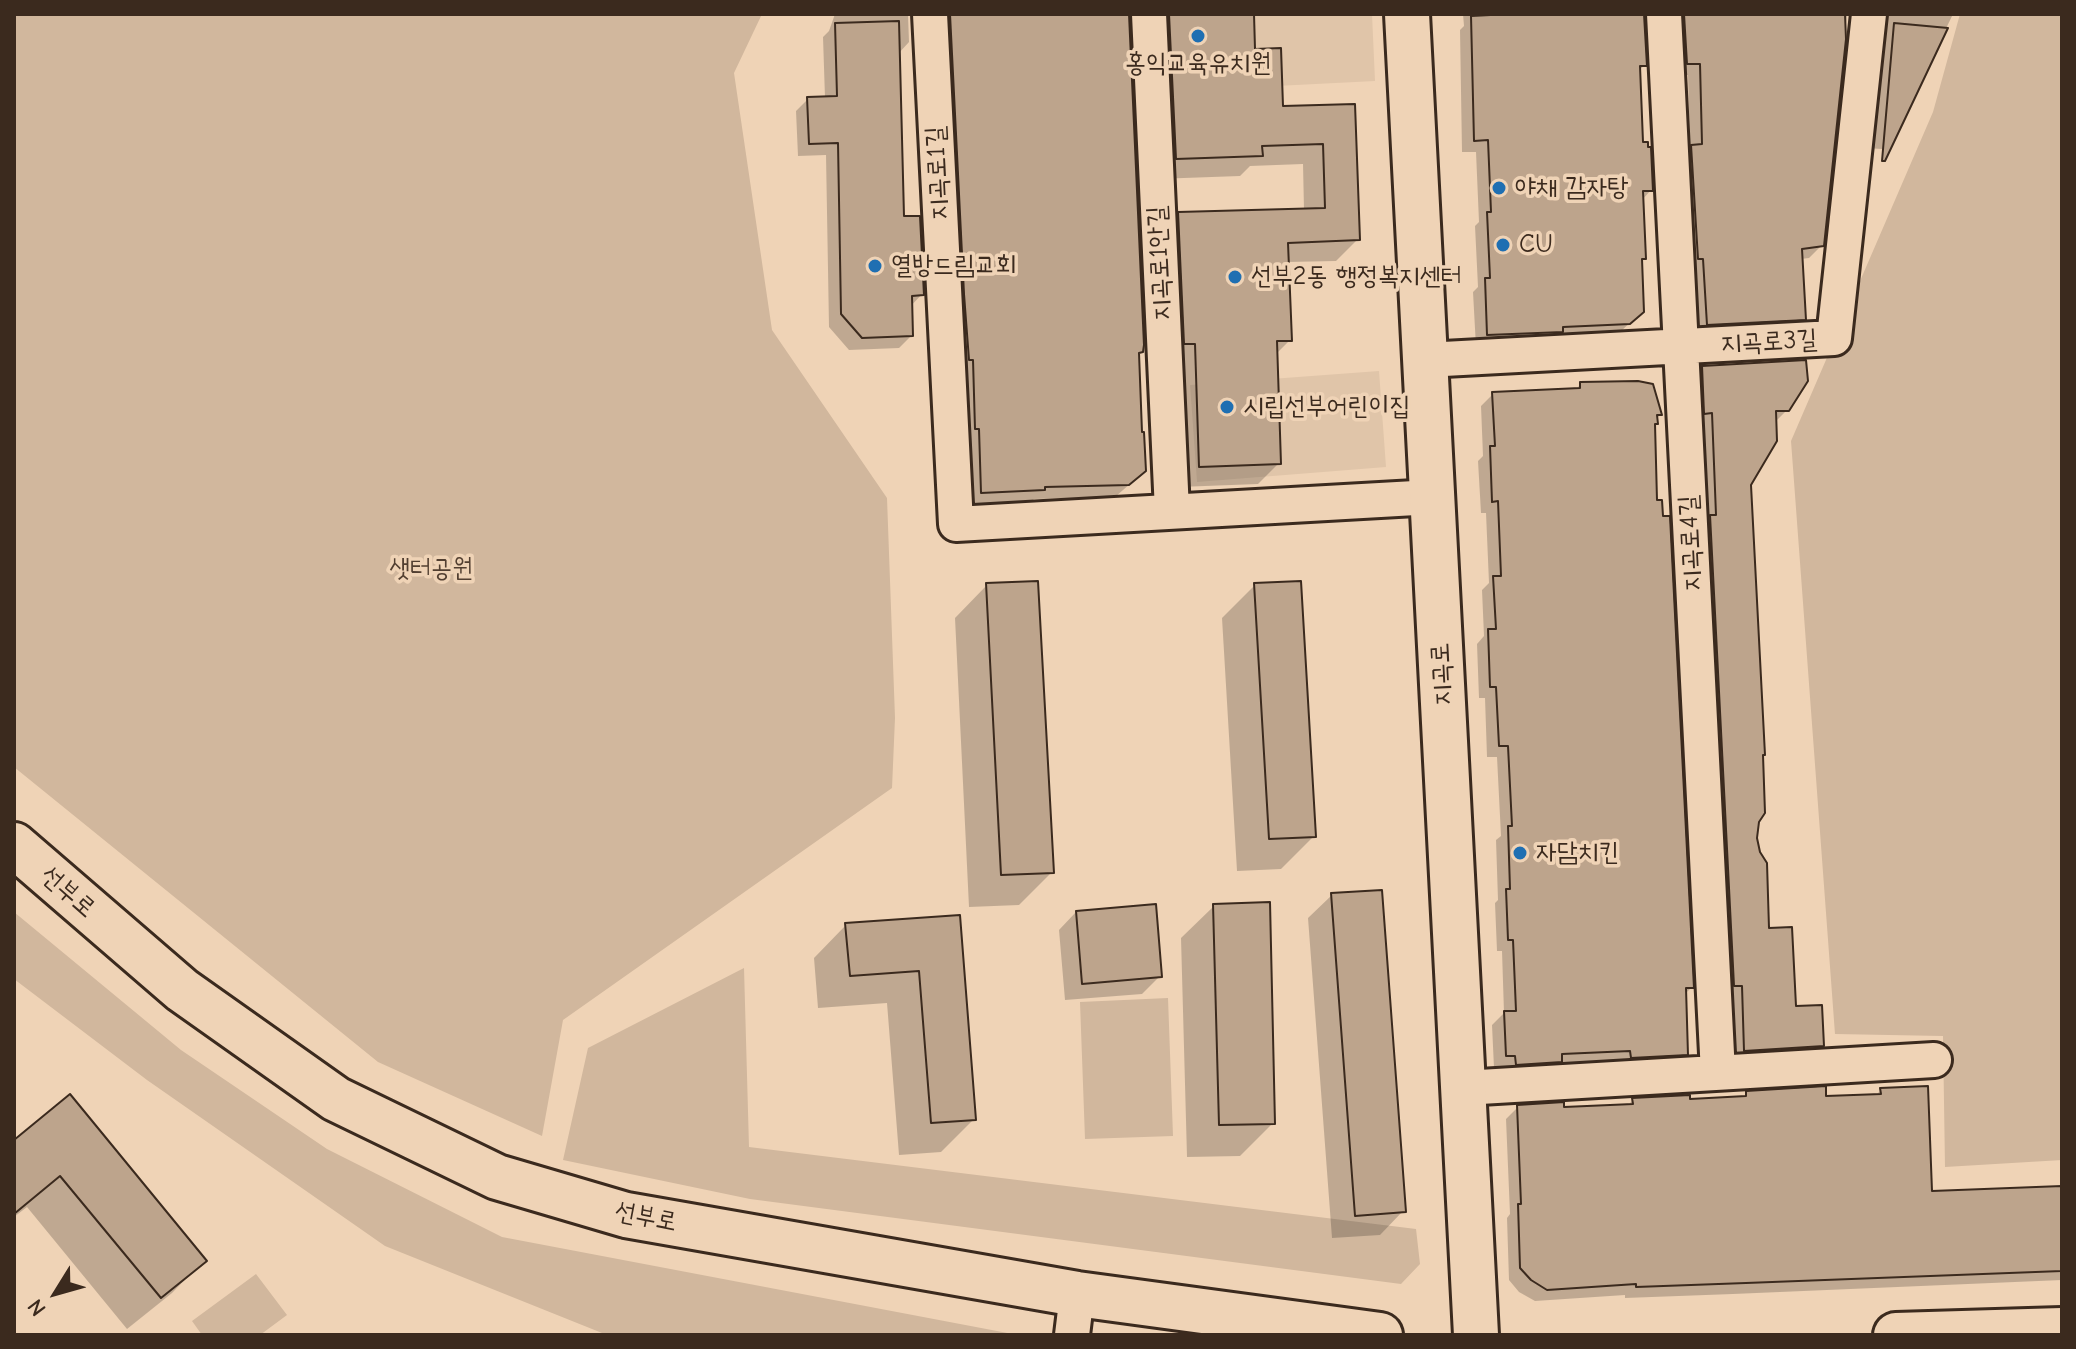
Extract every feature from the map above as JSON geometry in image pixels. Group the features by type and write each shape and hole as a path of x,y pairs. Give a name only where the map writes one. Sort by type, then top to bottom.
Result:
{"main road":[{"name":"지곡로","path":"1407,14 1476,1335"},
{"name":"선부로","path":"14,845 182,990 336,1099 497,1177 626,1215 1075,1314 1380,1335"},
{"path":"1896,1335 2062,1330"}],"street":[{"name":"지곡로1길","path":"930,14 956,524 1172,511"},
{"name":"지곡로1안길","path":"1149,14 1172,511"},
{"name":"지곡로4길","path":"1664,14 1718,1073"},
{"name":"지곡로3길","path":"1425,360 1834,338 1869,14"},
{"path":"1172,511 1433,497"},
{"path":"1463,1088 1934,1060"}],"shaded area":[{"path":"1173,14 1372,14 1375,81 1177,91"},
{"path":"1379,371 1386,467 1197,482 1190,385"}],"green space":[{"name":"샛터공원","path":"14,14 762,14 734,73 772,330 887,498 895,718 892,788 563,1020 542,1136 378,1062 14,767"},
{"path":"1960,14 2062,14 2062,1160 1945,1167 1943,1036 1835,1034 1791,441 1933,112"},
{"path":"14,912 181,1050 327,1149 502,1237 1018,1335 607,1335 385,1246 147,1080 14,979"},
{"path":"744,968 749,1147 1416,1229 1420,1264 1401,1284 750,1199 563,1160 588,1048"},
{"path":"1168,998 1173,1136 1085,1139 1080,1002"},
{"path":"256,1274 287,1315 260,1335 202,1335 192,1321"}],"building":[{"path":"950,14 1129,14 1144,345 1143,352 1139,353 1146,471 1129,485 1045,487 1045,490 981,493 979,429 975,429 973,360 969,360 964,294"},
{"path":"1169,14 1254,14 1255,49 1281,48 1283,106 1355,104 1360,240 1288,243 1292,341 1277,341 1281,464 1199,467 1195,344 1184,344 1178,212 1325,208 1323,144 1262,146 1263,156 1176,159"},
{"path":"1644,14 1647,66 1640,66 1643,142 1648,142 1648,147 1651,147 1653,191 1643,191 1646,259 1642,259 1644,312 1630,324 1563,327 1563,332 1487,335 1485,278 1490,278 1487,212 1491,212 1488,140 1474,141 1471,16"},
{"path":"1684,14 1845,14 1846,39 1824,246 1802,249 1806,320 1707,325 1703,259 1698,259 1691,145 1702,144 1700,64 1687,64"},
{"path":"899,21 904,216 920,216 924,295 912,296 913,336 862,338 841,314 838,143 809,144 807,97 837,96 835,23"},
{"path":"1894,23 1948,28 1885,161 1882,161"},
{"path":"1806,360 1808,381 1789,411 1776,411 1777,441 1751,485 1765,755 1765,813 1759,822 1757,838 1760,852 1767,863 1769,928 1792,927 1796,1006 1822,1005 1824,1046 1744,1051 1742,986 1734,986 1710,515 1716,515 1712,413 1704,414 1702,366"},
{"path":"1638,381 1653,384 1662,415 1657,415 1658,424 1655,424 1657,500 1662,500 1663,516 1670,516 1694,988 1686,988 1688,1055 1631,1058 1630,1051 1562,1054 1562,1062 1516,1065 1515,1056 1506,1056 1504,1011 1516,1011 1513,940 1508,940 1506,889 1510,889 1508,826 1512,826 1508,746 1499,746 1496,687 1490,687 1488,629 1496,629 1493,576 1501,576 1498,501 1492,502 1490,446 1495,446 1492,392 1580,388 1580,382"},
{"path":"1038,581 1054,873 1001,875 986,583"},
{"path":"1301,581 1316,837 1269,839 1254,583"},
{"path":"1382,890 1406,1212 1355,1216 1331,893"},
{"path":"1270,902 1275,1124 1219,1125 1213,904"},
{"path":"1156,904 1162,977 1082,984 1076,911"},
{"path":"960,915 976,1120 931,1123 919,971 850,976 845,923"},
{"path":"1826,1086 1826,1096 1881,1094 1880,1088 1928,1086 1932,1191 2062,1186 2062,1271 1636,1287 1636,1284 1547,1290 1520,1268 1517,1105 1564,1102 1564,1107 1633,1104 1632,1098 1746,1096 1746,1091"},
{"path":"70,1094 207,1261 161,1298 60,1176 14,1214 14,1140"}],"place":[{"name":"홍익교육유치원","path":"1198,36"},
{"name":"야채 감자탕","path":"1499,188"},
{"name":"CU","path":"1503,245"},
{"name":"열방드림교회","path":"875,266"},
{"name":"선부2동 행정복지센터","path":"1235,277"},
{"name":"시립선부어린이집","path":"1227,407"},
{"name":"자담치킨","path":"1520,853"}]}
